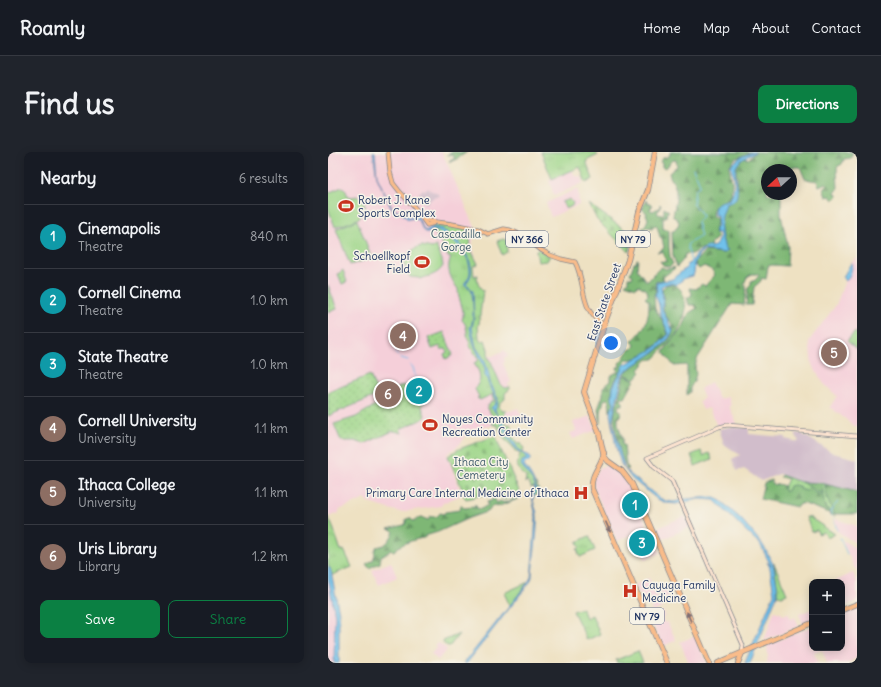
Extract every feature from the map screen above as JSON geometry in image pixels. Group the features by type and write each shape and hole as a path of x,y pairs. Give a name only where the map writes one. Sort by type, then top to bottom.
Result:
{"highway":[{"name":"East State Street","path":"604,455 599,433 584,392 604,325 628,260 639,212 648,190 655,152"},
{"name":"NY 79","path":"604,455 592,478 592,490 667,663"},
{"path":"604,455 608,461 622,471 629,479 709,663"},
{"path":"845,609 857,604"},
{"path":"718,663 809,624"},
{"path":"738,663 742,652"}],"main road":[{"name":"NY 366","path":"388,152 393,183 427,224 447,223 478,229 488,234 504,229 510,230 522,235 532,244 550,255 575,262 580,276 586,306 604,325"},
{"path":"742,652 743,645 672,481 654,467 647,458 724,425 857,436"},
{"path":"743,645 750,649"}],"shaded area":[{"path":"328,152 442,152 475,227 472,247 478,264 473,266 474,275 477,274 476,280 480,288 483,290 478,326 479,338 481,343 485,342 489,349 486,354 487,356 492,356 505,350 508,356 504,358 505,362 503,363 511,382 508,384 510,389 503,394 499,404 501,412 518,408 523,419 471,430 459,445 447,454 461,495 443,503 441,506 400,512 372,504 365,499 339,510 339,513 329,517 328,514"},
{"path":"572,170 575,176 582,177 583,183 554,196 549,180"},
{"path":"428,188 439,195 437,197 435,196 426,204 418,197 418,194 423,189 425,191"},
{"path":"577,189 579,205 551,217 546,203"},
{"path":"857,258 857,428 830,407 837,396 824,384 812,365 809,341 836,305 852,262"},
{"path":"711,382 719,399 728,397 731,405 729,406 737,424 717,426 709,408 703,410 699,401 704,398 700,389"},
{"path":"590,416 596,430 573,439 570,433 576,431 573,422"},
{"path":"729,427 749,428 749,434 785,437 785,439 799,442 795,433 802,434 833,453 857,459 857,492 820,483 801,482 779,474 761,481 744,469 737,471 732,459 740,455 724,444 719,429"},
{"path":"609,465 617,468 628,481 648,528 617,541 594,488 593,478 601,467"},
{"path":"685,516 690,527 658,541 654,530"},
{"path":"835,519 857,526 857,544 837,531"},
{"path":"650,531 660,553 645,560 635,537"},
{"path":"842,540 857,549 857,571 854,567"},
{"path":"391,562 397,577 379,585 372,570"},
{"path":"853,573 857,582 857,601 845,606 845,579 840,579"},
{"path":"649,578 662,608 652,612 651,604 645,606 635,585"},
{"path":"329,580 335,616 334,663 328,663"},
{"path":"673,586 675,589 668,592 670,597 662,600 659,592"},
{"path":"857,608 857,658 847,663 827,663 822,651 845,651 845,613"},
{"path":"809,610 809,621 803,624 799,614"},
{"path":"663,611 665,616 662,618 664,623 667,622 676,640 662,647 652,622 655,620 652,618 654,617 657,619 659,617 659,613"},
{"path":"774,611 783,615 788,613 791,619 795,617 799,626 764,641"},
{"path":"809,627 809,651 819,651 814,653 818,663 767,663 768,645"},
{"path":"695,636 707,663 689,663 680,642"},
{"path":"439,643 447,649 438,660 431,654 436,648 435,645"}],"green space":[{"path":"452,152 467,152 450,162 449,161 454,159 454,156 448,154"},
{"path":"541,152 595,152 598,155 586,161 593,179 586,183 580,167 552,179"},
{"path":"670,152 751,152 735,159 729,166 732,183 731,197 718,204 712,212 712,216 716,218 717,222 714,232 718,237 710,244 711,247 701,249 692,254 685,254 684,259 677,267 673,256 672,231 674,231 678,226 679,222 673,217 676,191 669,173 677,166 676,160 671,161 666,168 662,167 662,163 660,162 663,158 670,155"},
{"path":"755,152 853,152 851,158 844,159 842,164 837,167 838,189 835,193 838,196 833,200 830,196 826,197 823,188 827,186 826,183 819,186 817,181 805,179 800,167 797,167 797,164 761,164 761,200 781,200 781,215 788,247 787,266 768,266 766,279 761,278 761,281 754,287 752,305 746,305 748,288 751,285 751,281 754,281 759,274 752,274 747,277 744,284 746,287 744,305 732,304 697,359 695,367 696,374 690,388 690,392 687,395 687,365 674,366 663,352 683,327 689,313 697,308 694,305 689,305 687,298 691,296 692,293 689,288 696,289 702,284 705,286 715,275 712,270 704,266 699,269 695,265 695,262 705,251 725,253 728,250 725,250 721,233 720,222 722,210 725,205 731,201 737,188 737,165 744,158 749,159"},
{"name":"Robert J. Kane Sports Complex","path":"342,187 345,189 348,196 358,196 362,199 365,206 362,215 354,221 335,227 328,208 328,193"},
{"path":"570,199 573,203 572,206 566,209 562,202"},
{"path":"646,200 647,203 650,203 652,206 650,210 653,211 660,207 657,213 660,215 664,214 664,208 669,211 663,219 663,229 668,229 669,231 670,257 673,264 669,267 663,265 660,261 667,261 663,255 663,251 657,253 664,248 657,226 655,225 652,228 642,228 648,219 647,213 642,209"},
{"path":"589,204 632,235 629,252 597,220"},
{"path":"357,220 372,258 350,265 336,229"},
{"name":"Cascadilla Gorge","path":"433,225 460,227 468,229 470,233 471,250 478,264 473,266 474,276 478,275 478,283 483,290 478,325 479,338 481,342 485,340 488,349 488,358 490,359 500,383 505,388 510,387 510,389 505,393 505,399 500,403 499,408 502,409 502,411 506,411 504,416 506,425 510,424 513,433 511,434 518,444 521,443 524,449 522,452 529,457 522,464 534,483 537,485 540,494 531,496 534,487 531,488 530,484 526,481 525,483 526,477 521,473 517,465 520,454 515,451 505,440 497,425 492,424 494,419 487,407 491,401 495,401 492,397 493,394 480,400 477,398 479,397 475,389 480,380 479,372 474,363 479,360 469,345 470,342 466,325 462,320 463,313 458,289 449,271 449,262 451,258 448,257 446,250 431,227"},
{"path":"503,239 506,240 507,252 502,255 497,241"},
{"name":"Schoellkopf Field","path":"422,246 432,248 436,246 443,266 436,273 420,279 410,277 402,260 412,251"},
{"path":"538,249 550,256 547,261 538,262 536,250"},
{"path":"637,259 637,269 646,281 648,281 662,267 667,269 675,268 663,277 664,280 657,281 655,283 655,309 663,321 668,334 660,343 643,355 637,358 626,359 620,373 618,372 617,367 620,367 619,363 628,351 630,349 632,350 635,345 632,341 644,328 648,313 649,301 645,298 648,296 647,290 638,285 636,288 625,284 628,282 628,277 632,278 633,275 630,274"},
{"path":"343,270 347,282 342,284 338,274"},
{"path":"673,284 681,291 685,305 683,320 677,333 656,357 647,360 639,370 641,372 635,379 624,374 660,348 671,336 673,327 663,311 664,298 662,289 666,285"},
{"path":"328,285 337,309 328,312"},
{"path":"444,332 453,355 446,359 444,354 447,352 446,349 441,349 440,346 432,349 428,338"},
{"path":"855,332 857,334 857,350 847,341"},
{"path":"617,372 620,374 612,388 614,404 610,412 609,401 607,399 604,400 600,423 598,409 603,395 603,387 610,381 610,376"},
{"path":"370,375 378,395 328,416 328,392"},
{"path":"624,375 635,380 625,398 622,398 621,400 623,405 619,405 618,409 621,411 618,418 618,425 623,440 622,444 624,445 626,465 629,468 627,470 620,453 614,420 615,408 618,402"},
{"path":"404,385 411,401 423,397 424,400 422,407 425,415 423,419 400,429 402,433 394,431 364,444 355,441 341,441 334,424 356,417 379,403 386,403 395,400 397,388"},
{"name":"Ithaca City Cemetery","path":"495,436 520,493 507,499 503,499 495,492 466,499 463,495 464,493 448,456 459,449"},
{"path":"701,451 703,456 709,453 712,459 695,466 691,455"},
{"path":"781,475 809,485 823,494 822,483 825,484 826,496 835,516 831,515 824,503 807,490 800,489 800,487 785,492 783,489 788,479 780,477"},
{"path":"771,480 775,485 778,484 785,486 783,489 785,492 789,486 794,485 800,486 800,489 806,491 807,489 823,496 824,503 831,515 802,503 797,507 760,499 764,483"},
{"path":"801,482 822,483 823,494 808,487 809,485"},
{"path":"825,484 857,492 857,514 834,514 826,496"},
{"path":"493,496 497,503 500,501 507,502 518,497 518,499 497,507 496,505 492,506 489,511 425,536 424,538 408,542 394,551 391,550 381,556 380,563 371,567 370,569 366,564 373,560 376,547 385,544 394,532 388,529 404,525 406,523 406,519 410,518 413,521 421,517 428,520 430,516 436,517 440,513 444,514 445,512 460,510 461,505 464,508 474,508 475,504 477,508 481,509 488,505 487,502 493,500"},
{"path":"328,517 341,551 344,550 352,567 332,575 328,564"},
{"path":"806,517 809,517 835,534 827,538 824,532 818,534 817,530 812,532"},
{"path":"589,536 595,550 580,557 577,549 580,548 577,542"},
{"path":"774,563 787,594 782,596 777,595"},
{"path":"528,582 526,584 510,606 504,593"},
{"path":"582,608 586,618 592,615 600,634 587,640 573,611"},
{"path":"459,634 449,647 443,643 443,641"},
{"path":"638,651 643,663 617,663 616,660"}],"water":[{"path":"373,152 375,152 377,177"},
{"path":"755,152 741,161 735,168 737,196 735,200 726,204 722,216 720,226 725,250 728,250 725,253 704,250 699,254 693,266 695,265 693,276 685,278 676,285 668,283 661,287 663,311 673,331 669,338 657,350 623,373 612,421 624,468 631,475 658,497 666,501 674,502 686,499 708,497 721,501 742,520 763,545 773,564 777,585 777,595 750,663 745,663 774,594 770,568 767,562 771,566 760,544 714,500 699,499 676,504 666,503 657,499 632,479 621,464 616,447 610,414 614,403 612,398 613,387 624,365 655,348 669,334 660,313 655,294 657,291 656,283 674,278 686,269 687,264 690,264 695,256 701,251 714,246 717,243 720,236 719,233 715,233 715,228 718,226 717,215 714,215 714,210 716,204 730,199 732,194 734,188 734,177 731,165 741,157"},
{"path":"377,177 392,208 401,211 409,217 417,215 424,230 427,231 433,227 443,229 443,231 447,232 451,239 460,242 459,243 468,257 471,268 471,274 466,283 473,291 474,317 472,328 476,347 484,359 490,382 498,399 495,409 497,415 518,449 530,456 530,461 525,463 524,466 528,470 536,486 533,500 537,513 537,523 532,577 530,582 467,663 464,663 531,577 536,517 532,497 535,486 521,465 522,461 527,459 526,457 518,451 510,441 494,410 491,408 497,400 488,383 488,379 485,376 485,368 474,345 470,328 473,320 473,303 471,289 464,284 470,273 470,267 466,256 454,241 443,237 443,234 438,230 432,229 429,233 425,232 423,230 420,222 416,218 408,219 401,213 395,211 391,208"},
{"path":"851,263 853,264 851,273 846,281 843,277"},
{"path":"328,567 331,571 339,613 339,663 334,663 335,616 328,576"}],"waterway":[{"path":"691,262 687,245 701,236 697,222 702,216 699,210 693,205 695,190 700,184 693,168"},
{"path":"395,353 399,357"},
{"path":"401,358 408,360"},
{"path":"411,365 416,377"},
{"path":"420,384 427,390"},
{"path":"832,516 830,511 838,502"},
{"path":"834,519 837,530"},
{"path":"840,538 847,554"}],"place":[{"name":"Robert J. Kane Sports Complex","path":"346,206"},
{"name":"Schoellkopf Field","path":"422,262"},
{"name":"Cornell University","path":"403,336"},
{"name":"Ithaca College","path":"834,353"},
{"name":"Cornell Cinema","path":"419,391"},
{"name":"Uris Library","path":"388,394"},
{"name":"Noyes Community Recreation Center","path":"430,425"},
{"name":"Primary Care Internal Medicine of Ithaca","path":"581,493"},
{"name":"Cinemapolis","path":"635,505"},
{"name":"State Theatre","path":"642,543"},
{"name":"Cayuga Family Medicine","path":"630,591"}]}
